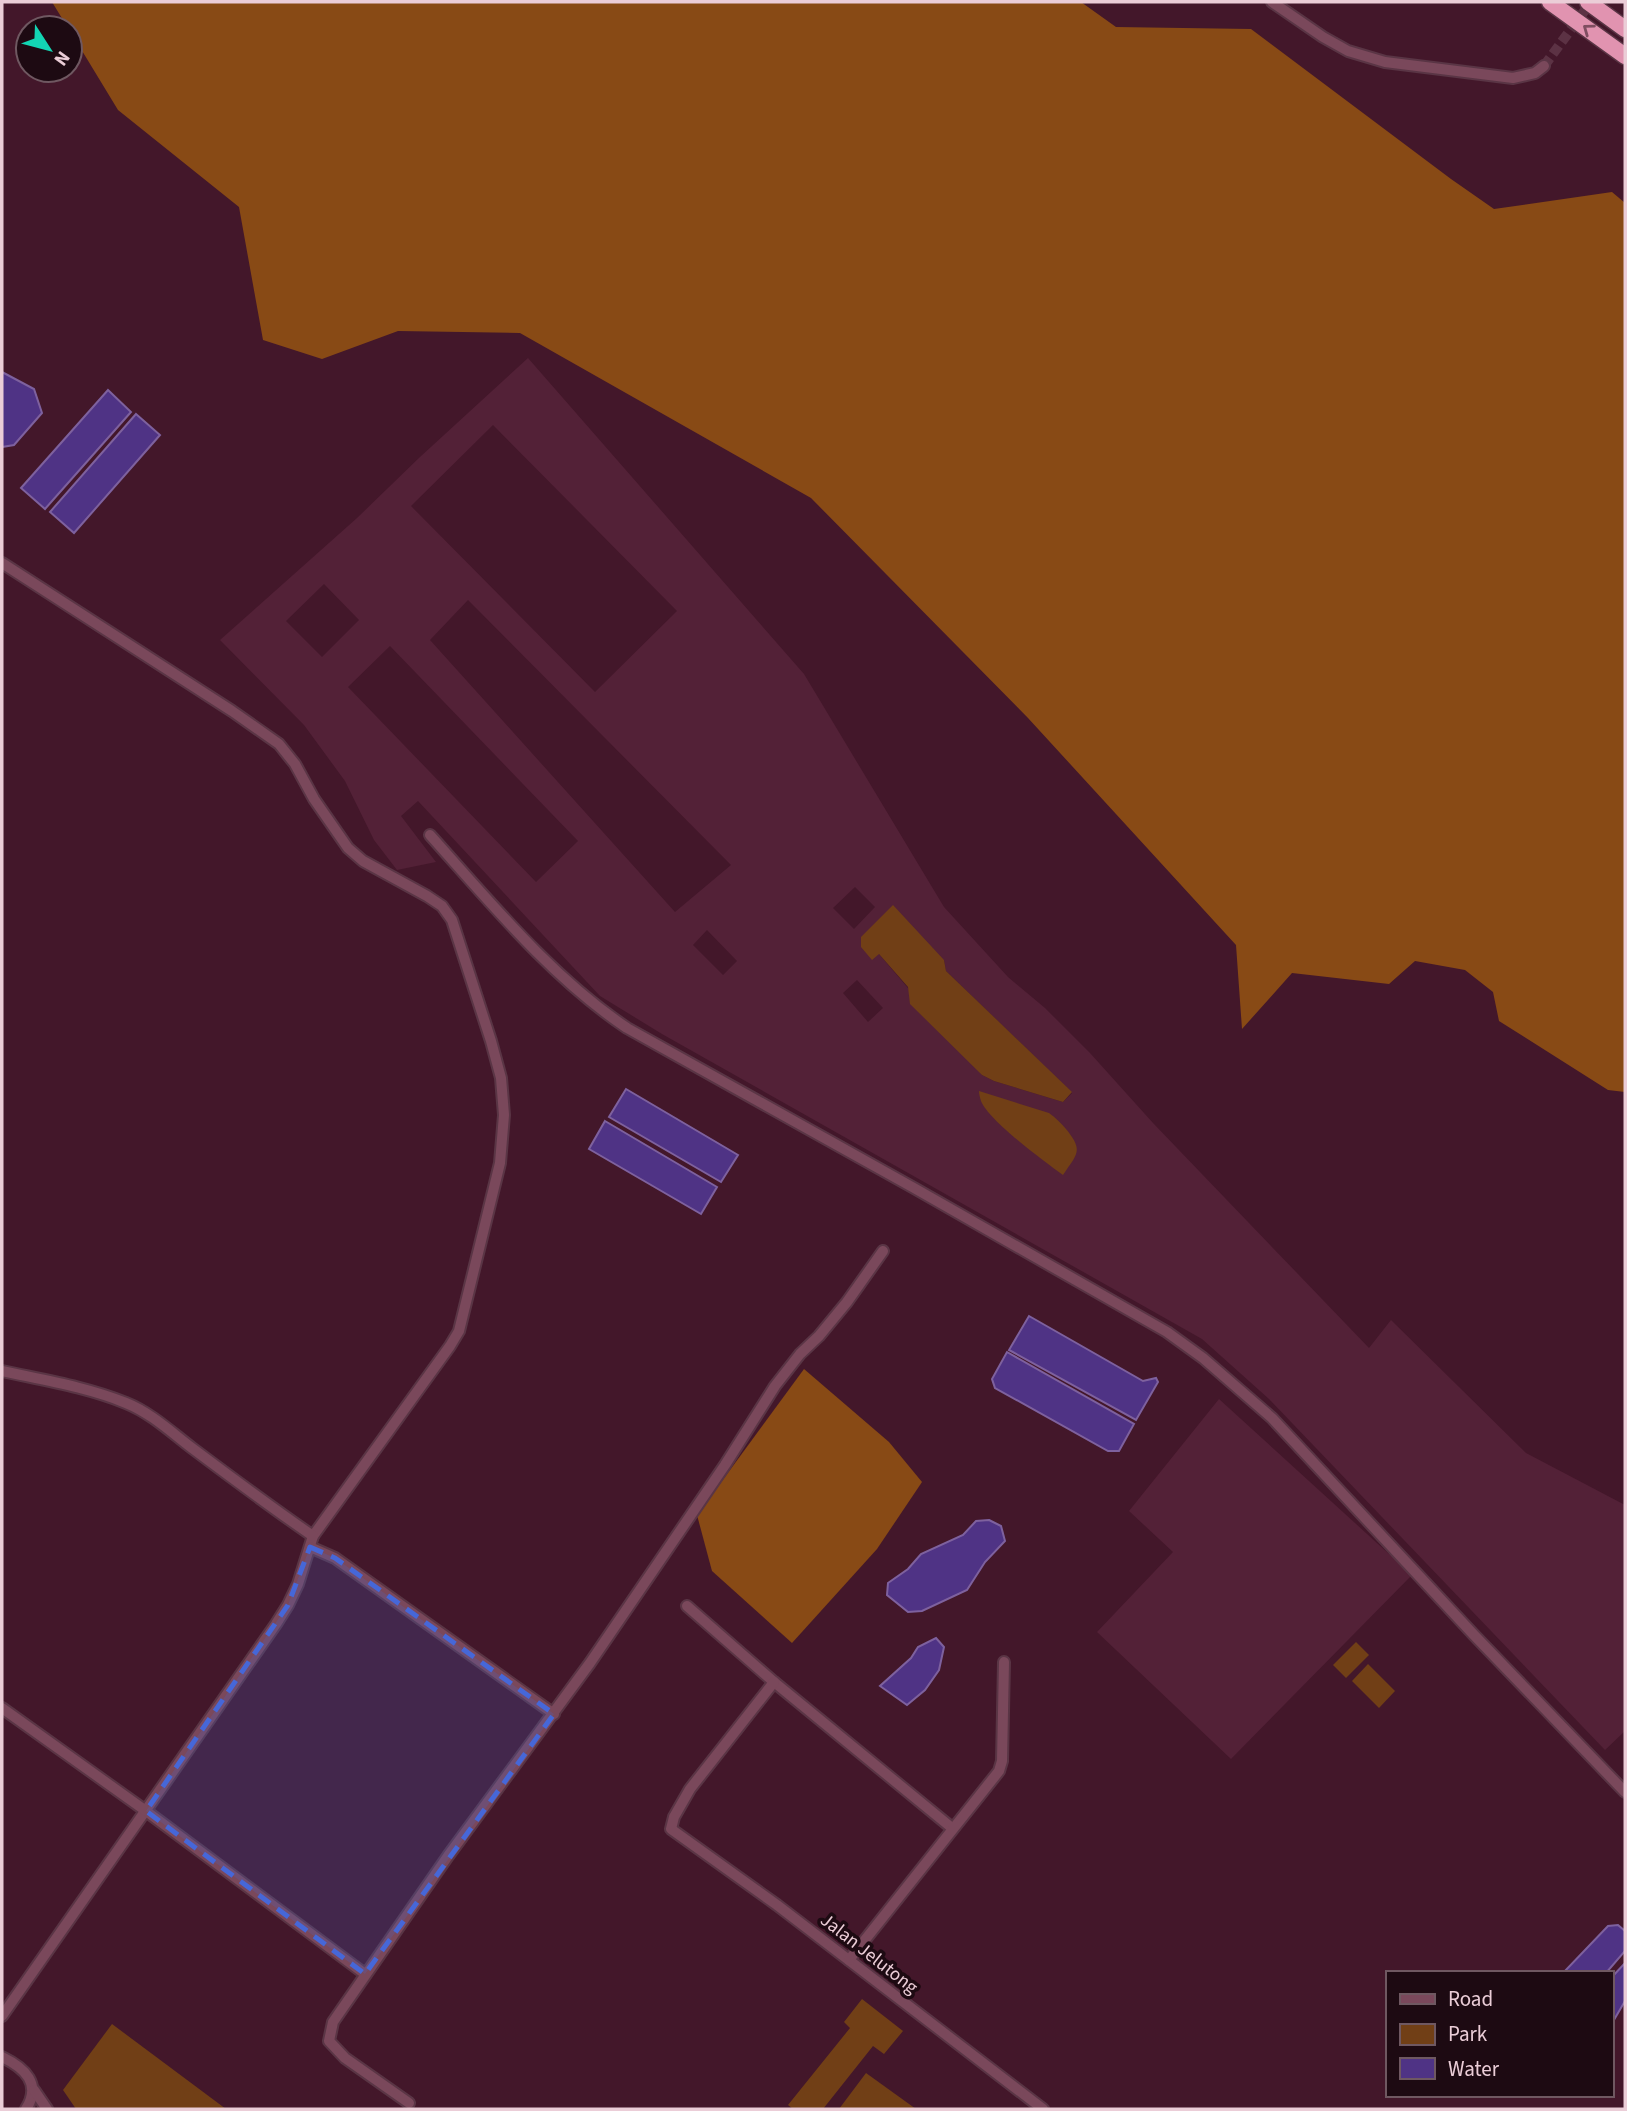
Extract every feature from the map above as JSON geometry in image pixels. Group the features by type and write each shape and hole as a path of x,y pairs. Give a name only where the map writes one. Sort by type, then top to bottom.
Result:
{"highway":[{"path":"1550,2 1625,56"},
{"path":"1588,2 1625,29"}],"street":[{"path":"1272,2 1348,51 1385,62 1513,78 1535,73 1544,66"},
{"path":"2,564 279,744 295,764 314,799 348,848 363,861 442,906 455,928 480,1002 500,1078 504,1115 500,1163 459,1331 313,1536 298,1584 288,1605 4,2015"},
{"path":"430,835 548,962 603,1012 1167,1332 1203,1358 1272,1418 1625,1792"},
{"path":"409,2103 345,2058 329,2040 333,2022 450,1852 554,1714 717,1476 775,1386 847,1302 883,1251"},
{"path":"2,1371 78,1388 126,1403 163,1424 313,1536"},
{"path":"310,1548 335,1559 554,1714"},
{"path":"687,1606 774,1682 952,1828"},
{"path":"849,1960 993,1779 1002,1761 1004,1662"},
{"name":"Jalan Jelutong","path":"774,1682 690,1789 674,1817 671,1829 777,1905 1043,2109"},
{"path":"2,1708 365,1974"},
{"path":"4,2056 26,2073 33,2090 47,2109"},
{"path":"26,2109 33,2090"}],"highlighted area":[{"path":"310,1547 335,1558 554,1714 365,1974 146,1811 288,1605"}],"shaded area":[{"path":"52,2 1081,2 1116,27 1251,29 1494,209 1612,192 1625,203 1625,1092 1608,1090 1499,1021 1493,992 1465,970 1415,961 1389,984 1292,973 1242,1029 1236,945 1028,718 811,498 520,333 398,331 322,359 263,340 239,207 118,110 84,54 84,14 59,14"},
{"path":"528,358 804,674 944,907 1008,977 1045,1008 1090,1053 1153,1123 1369,1348 1391,1320 1526,1453 1625,1505 1625,1731 1605,1750 1269,1399 1202,1339 662,1034 600,996 418,801 401,816 436,862 397,870 374,840 345,781 304,725 220,640 357,518","holes":["493,425 677,611 595,692 411,506","324,584 359,620 322,657 286,621","468,600 731,865 675,912 430,640","390,646 578,841 536,882 348,687","855,887 875,907 854,929 833,908","707,930 737,961 723,975 693,945","879,954 944,960 946,971 1072,1093 1063,1102 982,1075","857,980 883,1008 868,1022 843,993"]},
{"path":"804,1369 889,1442 922,1482 877,1549 792,1643 712,1571 697,1515"},
{"path":"1219,1399 1412,1575 1231,1759 1097,1632 1173,1552 1129,1511"}],"green space":[{"path":"893,905 944,960 946,971 1072,1092 1063,1102 982,1075 910,1004 908,987 879,954 872,960 861,947 861,937"},
{"path":"979,1091 1049,1113 1060,1123 1072,1136 1077,1148 1075,1157 1063,1175 995,1119 981,1101"},
{"path":"1356,1642 1369,1655 1346,1678 1333,1665"},
{"path":"1368,1664 1395,1691 1379,1708 1352,1681"},
{"path":"862,1999 903,2031 884,2054 873,2046 823,2109 793,2109 788,2105 850,2028 844,2022"},
{"path":"112,2024 226,2109 76,2109 63,2090"},
{"path":"866,2073 916,2109 839,2109"}],"water":[{"path":"2,372 34,389 42,413 14,445 2,447"},
{"path":"108,390 131,412 45,509 21,488"},
{"path":"136,414 160,435 74,533 50,512"},
{"path":"626,1089 738,1155 721,1182 609,1117"},
{"path":"605,1121 717,1187 701,1214 589,1149"},
{"path":"1029,1316 1143,1381 1156,1378 1158,1382 1136,1420 1009,1350"},
{"path":"1007,1352 1134,1424 1119,1451 1108,1451 995,1388 992,1379"},
{"path":"989,1520 1001,1526 1005,1541 985,1562 967,1590 922,1611 908,1612 887,1595 888,1583 908,1569 921,1554 963,1535 976,1521"},
{"path":"936,1638 944,1647 939,1670 925,1690 907,1705 880,1686 911,1658 918,1647"},
{"path":"1618,1925 1625,1931 1625,1951 1608,1971 1565,1971 1608,1926"},
{"path":"1625,1963 1625,2001 1613,2022 1613,1976"}],"tunnel":[{"path":"1544,66 1591,2"}]}
